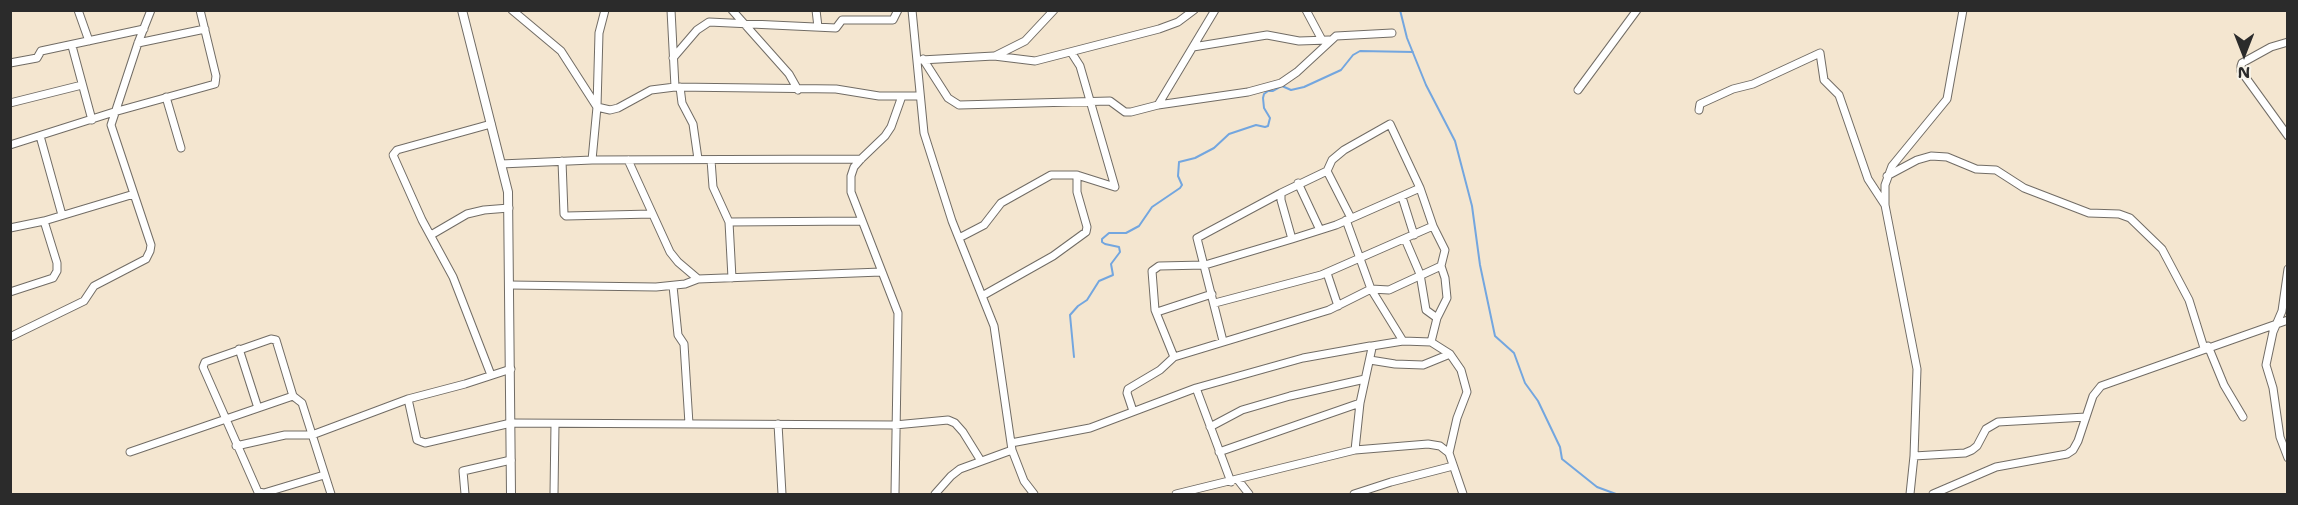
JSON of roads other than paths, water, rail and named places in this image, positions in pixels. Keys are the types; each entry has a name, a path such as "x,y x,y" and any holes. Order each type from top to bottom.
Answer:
{"street":[{"path":"78,10 89,41"},
{"path":"10,337 84,301 94,286 146,259 151,245 112,131 114,112 151,10"},
{"path":"10,145 166,96 214,84 216,76 200,10"},
{"path":"462,10 501,164 509,208 511,495"},
{"path":"512,10 561,51 597,107 610,110 651,90 677,87 836,89 879,96 920,96"},
{"path":"592,160 597,107 599,33 605,10"},
{"path":"671,10 677,87 693,124 698,159"},
{"path":"732,10 789,74 798,90"},
{"path":"816,10 818,27"},
{"path":"673,58 709,22 836,28 842,20 894,20 898,10"},
{"path":"912,10 920,60 920,96 924,133 959,238 996,336 1012,446 1024,481 1034,495"},
{"path":"994,56 1025,41 1054,10"},
{"path":"920,60 994,56 1035,61 1159,29 1178,22 1194,10"},
{"path":"1158,105 1215,10"},
{"path":"1306,10 1325,40"},
{"path":"1578,90 1637,10"},
{"path":"1910,495 1914,456 1917,369 1885,205 1887,176 1892,166 1947,99 1963,10"},
{"path":"138,43 205,28"},
{"path":"10,63 37,58 41,51 144,29"},
{"path":"1193,48 1267,35 1299,41 1325,40 1336,36 1392,33"},
{"path":"920,60 948,99 959,105 1110,101 1125,112 1248,92 1281,83 1297,72 1325,40"},
{"path":"2288,42 2271,47 2242,63 2241,71 2288,136"},
{"path":"72,45 92,120"},
{"path":"959,238 984,225 1001,203 1046,177 1059,174 1077,175 1097,180 1112,188 1116,185 1080,66 1071,52"},
{"path":"1699,110 1700,104 1733,89 1753,84 1820,53 1824,80 1839,95 1868,179 1885,205"},
{"path":"10,103 82,85"},
{"path":"166,96 181,148"},
{"path":"895,495 897,313 851,192 851,176 854,167 891,127 902,96"},
{"path":"491,124 394,152 393,155 422,220 453,277 491,375"},
{"path":"1223,341 1197,238 1298,183 1327,171 1332,160 1344,150 1390,124 1420,188 1433,226 1445,250 1441,266 1447,298 1437,318 1431,342"},
{"path":"40,136 62,215"},
{"path":"1887,176 1917,160 1931,156 1947,157 1976,169 1996,170 2024,188 2089,213 2119,214 2130,218 2162,249 2189,300 2206,347 2229,395 2243,417"},
{"path":"501,164 592,160 861,159"},
{"path":"628,160 670,252 698,279"},
{"path":"711,160 713,187 729,222 732,278"},
{"path":"562,161 564,214 566,216 652,213"},
{"path":"1327,171 1349,219 1371,289 1403,341"},
{"path":"982,296 1053,256 1086,232 1087,227 1077,192 1077,175"},
{"path":"1298,183 1320,230"},
{"path":"1174,357 1157,312 1152,272 1159,267 1205,265 1292,239 1349,219 1420,188"},
{"path":"1281,193 1292,239"},
{"path":"10,228 44,221 134,194"},
{"path":"1402,197 1414,235"},
{"path":"431,235 467,213 509,208"},
{"path":"10,292 52,278 57,271 57,262 44,221"},
{"path":"729,222 862,221"},
{"path":"1215,303 1327,273 1433,226"},
{"path":"1404,239 1420,274 1426,310 1437,318"},
{"path":"1134,411 1127,393 1128,389 1161,370 1174,357 1338,306 1371,289 1389,290 1441,266"},
{"path":"2288,269 2282,311 2268,349 2266,365 2274,394 2280,437 2288,458"},
{"path":"510,285 673,286 698,279 881,272"},
{"path":"1327,273 1338,306"},
{"path":"673,286 678,335 684,344 689,424"},
{"path":"1157,312 1212,294"},
{"path":"1933,495 1996,467 2067,454 2073,450 2078,441 2093,396 2101,386 2206,347 2288,320"},
{"path":"324,475 258,492 203,367 209,359 274,339 293,396 302,403 332,495"},
{"path":"935,495 960,469 1012,446 1081,430 1196,388 1303,358 1403,341 1431,342 1450,354 1461,370 1467,392 1457,418 1449,453"},
{"path":"1354,450 1360,403 1372,346"},
{"path":"239,349 258,408"},
{"path":"1370,360 1423,365 1450,354"},
{"path":"236,446 285,435 312,435 408,399 511,369"},
{"path":"1210,427 1242,411 1290,396 1365,379"},
{"path":"1196,388 1220,452 1234,481 1249,495"},
{"path":"130,452 293,396"},
{"path":"408,399 417,440 421,442 511,423 895,425 948,420 955,423 963,432 981,461"},
{"path":"1220,452 1360,403"},
{"path":"1914,456 1965,453 1977,446 1986,429 1998,422 2086,417"},
{"path":"554,495 555,424"},
{"path":"778,424 782,495"},
{"path":"1176,495 1354,450 1428,444 1440,446 1449,453 1462,493 1452,495"},
{"path":"465,495 463,471 511,460"},
{"path":"1354,495 1391,482 1454,466"}],"waterway":[{"path":"1400,10 1407,38 1426,85 1455,141 1472,206 1480,265 1495,336 1514,353 1525,383 1538,401 1560,447 1562,459 1597,487 1616,494"},
{"path":"1074,357 1070,315 1087,300 1099,281 1113,275 1111,264 1120,252 1119,247 1105,244 1102,239 1109,233 1126,233 1139,226 1152,207 1180,188 1182,185 1178,176 1179,162 1195,158 1214,148 1229,134 1256,125 1268,126 1270,118 1264,108 1263,98 1268,91 1282,86 1291,90 1304,87 1341,70 1353,55 1360,51 1413,52"}]}
